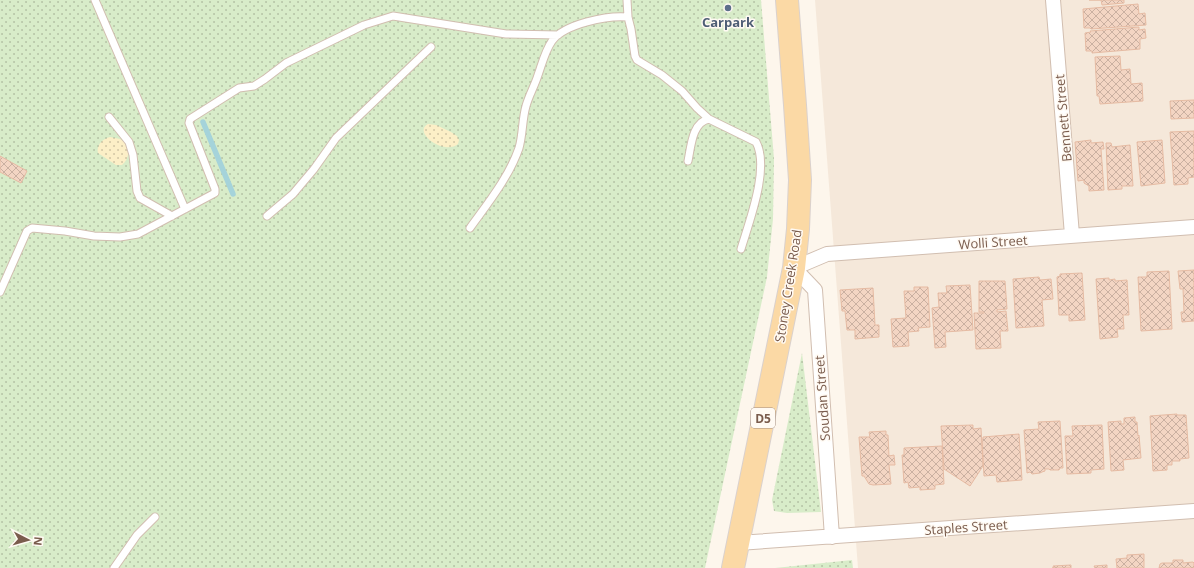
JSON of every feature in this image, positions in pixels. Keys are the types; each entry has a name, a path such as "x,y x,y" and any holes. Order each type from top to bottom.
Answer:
{"main road":[{"name":"Stoney Creek Road","path":"733,568 794,268 798,229 800,180 796,105 787,0"}],"street":[{"name":"Bennett Street","path":"1053,0 1072,235"},
{"name":"Wolli Street","path":"794,268 826,254 1194,227"},
{"name":"Soudan Street","path":"794,268 815,290 832,537"},
{"name":"Staples Street","path":"738,543 1194,511"}],"lane":[{"path":"95,0 185,209"},
{"path":"627,0 628,17 637,60 662,75 682,91 709,119 756,142 759,147 761,156 761,171 757,192 741,249"},
{"path":"0,292 28,231 32,228 65,231 94,236 120,237 138,234 215,193 216,189 189,123 190,120 239,88 254,86 286,63 364,25 393,16 506,34 558,35"},
{"path":"470,228 509,170 522,136 526,105 546,53 552,42 558,35 571,27 589,21 628,17"},
{"path":"267,216 293,194 314,169 336,138 431,47"},
{"path":"109,117 130,142 137,191 140,198 172,216"},
{"path":"688,161 692,137 699,125 709,119"},
{"path":"114,568 137,535 155,517"}],"shaded area":[{"path":"815,0 1194,0 1194,568 858,568"}],"green space":[{"path":"0,0 761,0 774,159 773,219 767,277 705,568 0,568"},
{"path":"802,353 821,512 787,513 774,511 772,500"},
{"path":"852,560 853,568 775,568"}],"sand":[{"path":"428,124 436,125 457,136 459,140 458,144 452,147 445,147 432,142 424,132 424,128"},
{"path":"110,137 120,139 126,145 128,155 127,159 122,165 116,165 98,153 100,143 104,139"}],"building":[{"path":"1101,0 1124,0 1124,3 1102,5"},
{"path":"1138,4 1139,14 1145,13 1146,25 1091,29 1084,28 1083,9"},
{"path":"1139,27 1139,30 1145,29 1146,38 1140,39 1140,49 1092,53 1092,51 1086,51 1085,33 1091,32 1090,31"},
{"path":"1120,56 1121,70 1130,69 1131,84 1142,83 1143,101 1100,104 1099,96 1097,96 1095,57"},
{"path":"1194,100 1194,118 1171,119 1170,101"},
{"path":"1194,131 1194,177 1188,178 1188,184 1174,185 1170,132"},
{"path":"1091,140 1091,143 1103,142 1104,149 1101,149 1104,190 1089,191 1089,186 1084,183 1084,180 1078,181 1075,142"},
{"path":"1162,140 1165,183 1141,186 1137,142"},
{"path":"1106,143 1111,143 1112,147 1130,145 1133,186 1122,186 1122,189 1108,190"},
{"path":"0,156 27,171 21,183 0,172"},
{"path":"1194,270 1194,321 1182,322 1181,312 1184,312 1183,289 1180,289 1178,271"},
{"path":"1169,271 1172,329 1141,331 1138,277 1147,277 1147,272"},
{"path":"1082,273 1085,320 1069,321 1069,315 1059,315 1057,277 1060,276 1060,274"},
{"path":"1039,277 1040,280 1051,279 1053,299 1042,300 1044,326 1016,328 1013,279"},
{"path":"1109,278 1109,280 1115,279 1115,281 1127,280 1129,315 1123,315 1124,329 1117,329 1118,337 1100,339 1096,279"},
{"path":"979,281 1005,281 1007,309 997,310 997,312 1006,311 1008,331 1000,331 1001,348 976,349 974,313 984,313 979,312"},
{"path":"970,285 973,330 945,332 946,347 935,348 932,308 939,307 938,293 947,293 946,286"},
{"path":"914,287 928,287 930,327 918,328 919,331 908,332 909,346 893,347 891,319 906,318 904,291 914,291"},
{"path":"873,288 875,325 879,325 879,337 855,339 855,330 847,330 845,311 842,311 840,290"},
{"path":"1177,414 1186,415 1189,458 1180,459 1180,461 1172,461 1172,465 1167,465 1167,470 1153,471 1150,416"},
{"path":"1135,417 1138,436 1139,435 1141,458 1123,460 1124,470 1111,471 1108,422 1121,421 1121,424 1124,424 1124,418"},
{"path":"1060,421 1063,468 1060,468 1059,470 1045,469 1045,471 1040,473 1027,473 1024,430 1039,429 1038,422"},
{"path":"973,425 973,429 981,428 983,466 970,486 944,469 941,426"},
{"path":"1102,425 1104,469 1091,470 1091,473 1067,474 1065,436 1073,436 1072,426"},
{"path":"886,431 886,435 888,435 889,456 894,455 895,465 889,465 891,484 869,484 864,476 862,476 859,437 870,437 869,432"},
{"path":"1019,434 1022,480 997,482 996,475 984,476 983,437"},
{"path":"942,446 944,484 935,485 935,489 920,490 920,487 909,488 908,482 904,483 902,455 904,455 904,448"},
{"path":"1144,554 1144,568 1117,568 1116,559 1127,558 1127,555"},
{"path":"1173,560 1183,560 1183,563 1193,562 1194,568 1159,568 1160,564 1173,563"},
{"path":"1071,565 1071,568 1054,568 1053,566"},
{"path":"1107,565 1107,568 1095,568 1094,566"}],"waterway":[{"path":"203,122 233,194"}],"place":[{"name":"Carpark","path":"728,8"}]}
